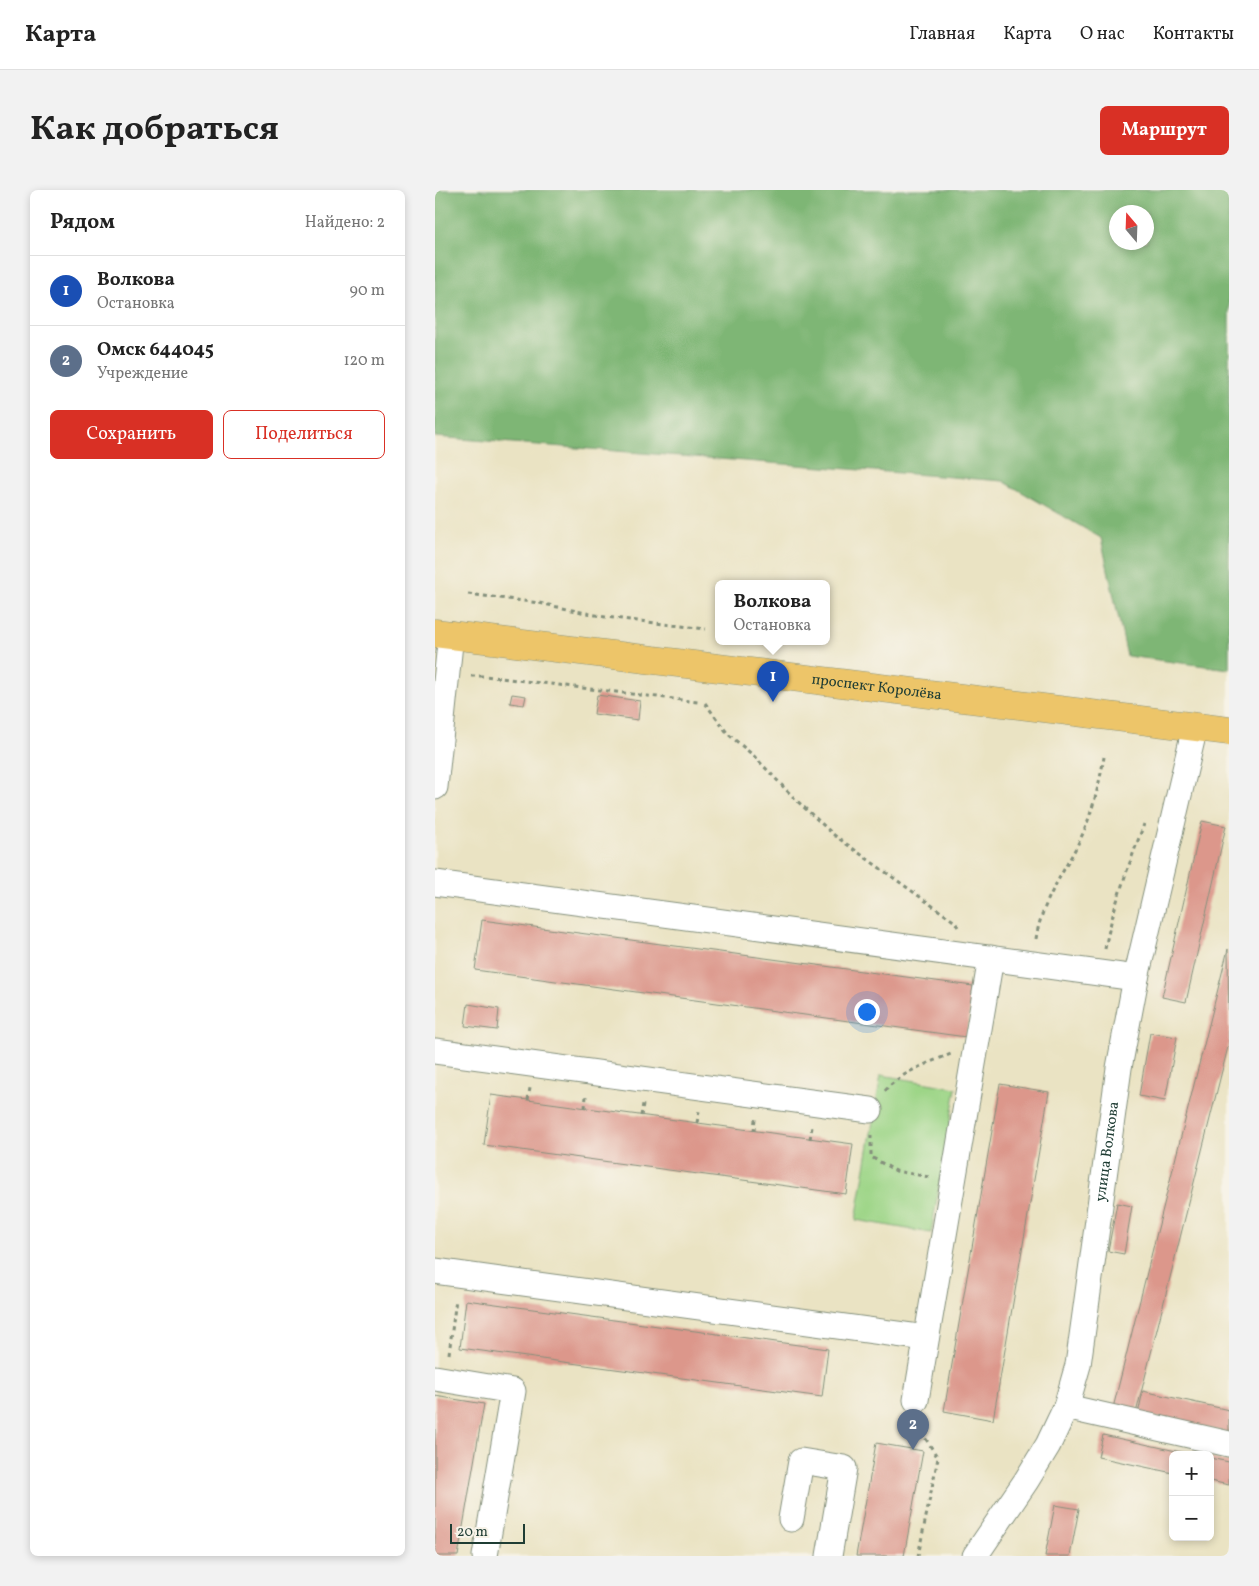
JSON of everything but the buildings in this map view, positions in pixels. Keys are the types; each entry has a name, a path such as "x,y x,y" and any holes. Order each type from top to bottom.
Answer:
{"main road":[{"name":"проспект Королёва","path":"443,634 1229,731"}],"street":[{"path":"435,787 445,676 443,634"},
{"name":"улица Волкова","path":"975,1556 1048,1445 1066,1407 1078,1365 1119,1068 1136,978 1195,727"},
{"path":"435,883 1136,978"},
{"path":"916,1400 977,1043 984,958"},
{"path":"435,1051 870,1110"},
{"path":"435,1271 926,1338"},
{"path":"440,1379 513,1391 485,1556"},
{"path":"1066,1407 1229,1444"},
{"path":"791,1519 801,1461 844,1468 829,1556"}],"path":[{"path":"468,594 539,603 605,617 706,629"},
{"path":"445,676 484,676 698,702"},
{"path":"705,703 728,734 754,756 795,800 834,835 955,922 984,958"},
{"path":"1032,964 1039,922 1046,902 1084,831 1104,758"},
{"path":"1101,973 1108,936 1121,888 1146,821"},
{"path":"954,1177 934,1178 896,1171 871,1157 870,1110 889,1086 919,1066 977,1043"},
{"path":"440,1379 459,1274"},
{"path":"916,1400 915,1421 937,1458 919,1556"}],"green space":[{"path":"435,190 1229,190 1229,669 1127,656 1101,538 1003,481 435,437"},
{"path":"881,1075 956,1088 931,1233 856,1220"}],"place":[{"name":"Волкова","path":"773,702"},
{"name":"Омск 644045","path":"913,1450"}]}
